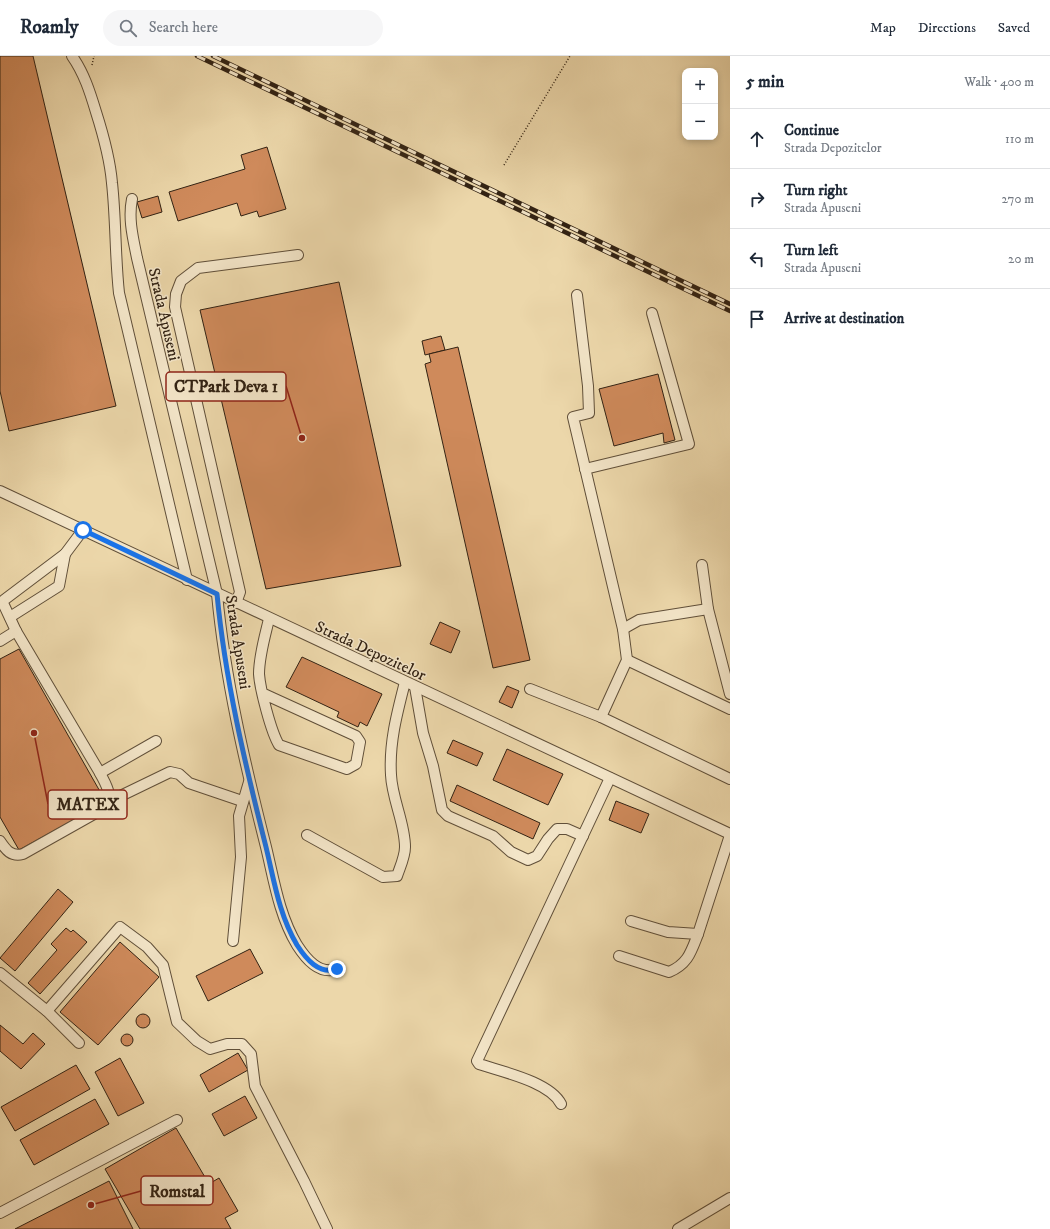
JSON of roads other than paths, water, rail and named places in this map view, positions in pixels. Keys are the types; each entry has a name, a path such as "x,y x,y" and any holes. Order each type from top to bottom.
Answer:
{"street":[{"path":"72,56 80,68 103,134 112,182 115,254 119,293 187,580"},
{"name":"Strada Apuseni","path":"132,199 130,212 131,224 137,258 217,594 220,630 249,782 280,905 290,932 302,952 312,963 324,970 337,969"},
{"path":"236,603 240,592 175,307 176,294 181,281 198,268 298,255"},
{"path":"577,295 590,413 573,417 622,629 627,660 601,717"},
{"path":"585,469 689,444 652,313"},
{"name":"Strada Depozitelor","path":"0,491 730,834"},
{"path":"0,841 10,853 16,855 23,854 103,809 108,802 110,793 100,773 16,631 3,603 4,600 66,554 83,530"},
{"path":"10,617 59,586 66,554"},
{"path":"702,565 708,609 730,694"},
{"path":"622,629 639,620 708,609"},
{"path":"264,694 356,736 360,742 356,764 347,769 279,745 273,736 259,674 262,646 269,618"},
{"path":"0,640 16,631"},
{"path":"627,660 730,709"},
{"path":"307,835 383,877 397,876 403,860 405,847 391,777 391,759 393,729 405,682"},
{"path":"415,687 423,733 433,766 442,810 448,816 493,836 511,852 528,860 537,856 557,829 567,829 583,836"},
{"path":"530,689 601,717 730,779"},
{"path":"100,773 156,741"},
{"path":"108,802 170,772 179,774 189,783 242,801"},
{"path":"561,1104 557,1096 545,1087 479,1064 476,1061 610,778"},
{"path":"232,941 241,857 239,816 242,801 249,782"},
{"path":"619,956 669,972 681,967 698,934 730,834"},
{"path":"631,921 668,932 698,934"},
{"path":"47,1011 120,927 148,947 163,965 177,1022 197,1041 210,1049 227,1044 242,1044 251,1054 255,1086 327,1229"},
{"path":"0,973 47,1011 79,1043"},
{"path":"0,1213 178,1120"},
{"path":"678,1229 730,1198"}],"railway":[{"path":"197,56 730,311"},
{"path":"213,56 730,304"}],"place":[{"name":"CTPark Deva 1","path":"302,438"},
{"name":"MATEX","path":"34,733"},
{"name":"Romstal","path":"91,1205"}]}
